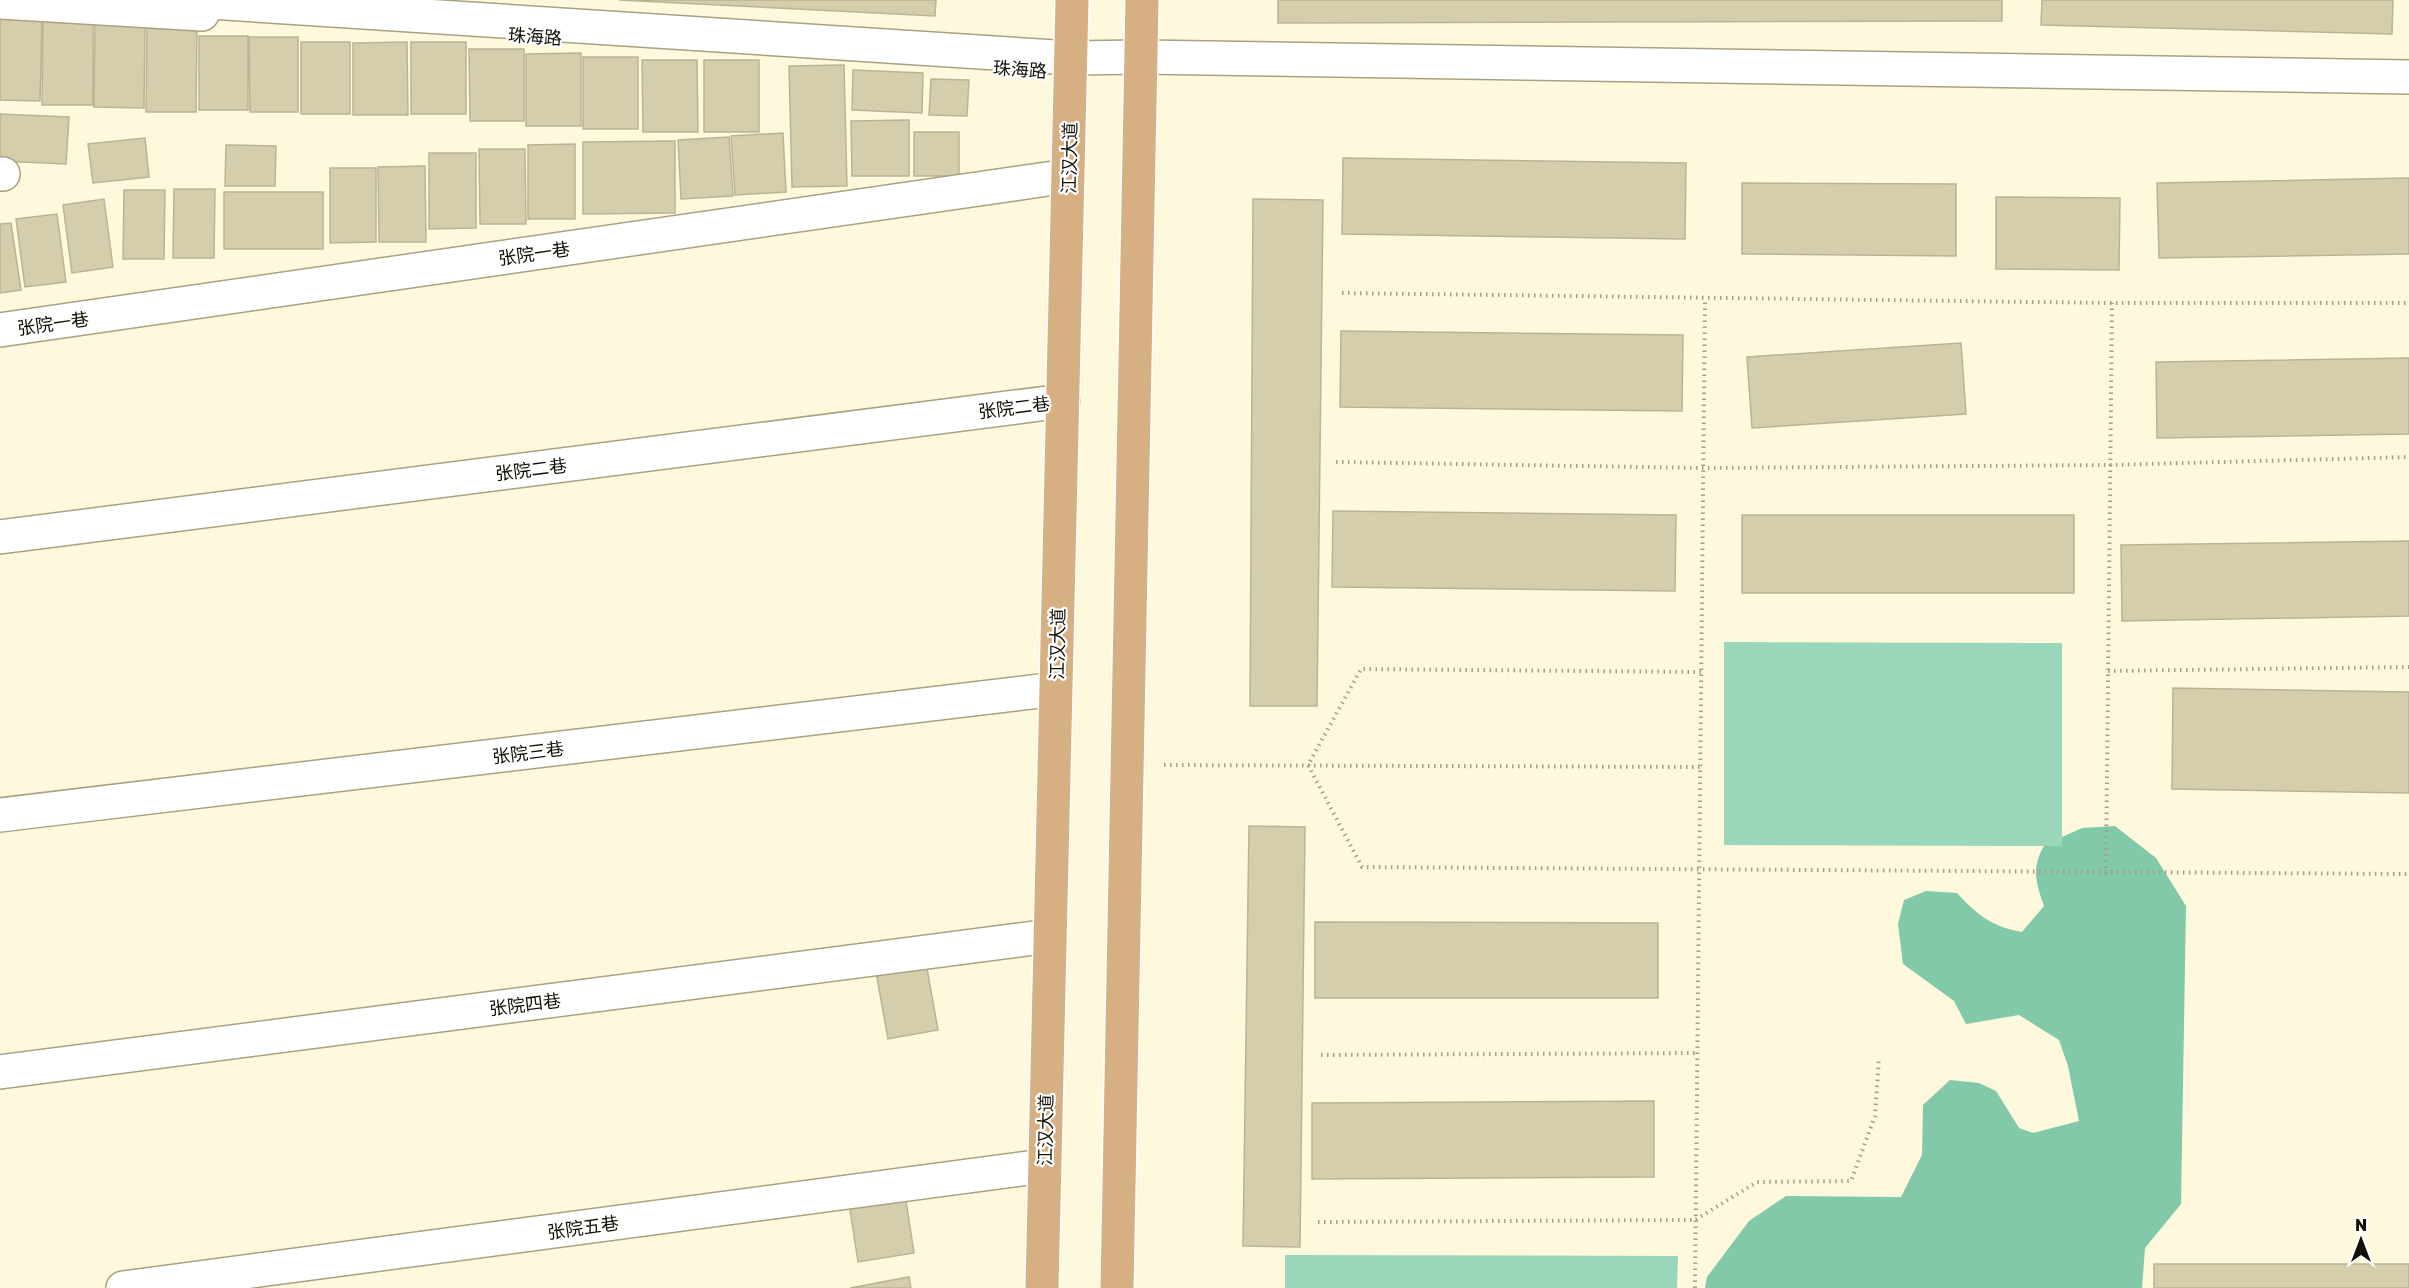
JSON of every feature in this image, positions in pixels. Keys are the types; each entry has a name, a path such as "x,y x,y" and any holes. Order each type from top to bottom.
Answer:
{"main road":[{"name":"江汉大道","path":"1042,1288 1072,0"},
{"path":"1117,1288 1142,0"}],"street":[{"name":"珠海路","path":"178,0 1071,65 1142,57 2409,77"},
{"name":"珠海路","path":"0,2 291,9"},
{"name":"张院一巷","path":"0,330 1068,183"},
{"name":"张院一巷","path":"0,343 1068,183"},
{"name":"张院二巷","path":"0,537 1063,408"},
{"name":"张院二巷","path":"0,550 1063,408"},
{"name":"张院三巷","path":"0,815 1056,689"},
{"name":"张院四巷","path":"0,1072 1050,936"},
{"name":"张院五巷","path":"123,1288 1044,1166"}],"path":[{"path":"1342,293 2112,303 2409,303"},
{"path":"1695,1288 1706,298"},
{"path":"2106,874 2112,303"},
{"path":"1335,462 1703,468 2110,465 2409,458"},
{"path":"2108,672 2409,667"},
{"path":"1308,765 1361,669 1701,672"},
{"path":"1128,765 1700,767"},
{"path":"1308,765 1362,867 1698,872 2409,874"},
{"path":"1321,1055 1696,1053"},
{"path":"1318,1222 1695,1220 1756,1182 1851,1181 1875,1116 1879,1058"}],"green space":[{"path":"1724,642 2062,643 2062,846 1724,845"},
{"path":"2115,826 2156,858 2186,906 2181,1204 2145,1248 2142,1288 1705,1288 1707,1277 1749,1221 1786,1196 1901,1197 1922,1155 1923,1105 1950,1080 1979,1083 1996,1091 2019,1128 2033,1133 2079,1121 2068,1066 2059,1040 2019,1015 1966,1024 1954,1001 1903,964 1898,924 1904,900 1926,891 1957,893 1986,919 2002,927 2022,932 2044,906 2036,869 2044,846 2062,846 2062,837 2082,828"},
{"path":"1285,1255 1678,1256 1677,1288 1285,1288"}],"building":[{"path":"619,0 936,0 935,16"},
{"path":"1278,0 2002,0 2002,21 1278,23"},
{"path":"2042,0 2393,0 2392,34 2041,25"},
{"path":"0,17 42,17 40,101 0,100"},
{"path":"43,21 93,22 93,105 42,105"},
{"path":"95,24 145,25 144,108 94,107"},
{"path":"147,28 197,29 196,112 146,112"},
{"path":"199,36 248,36 248,110 199,110"},
{"path":"249,37 298,37 298,112 250,112"},
{"path":"301,42 350,42 350,114 301,114"},
{"path":"407,42 408,115 353,115 353,43"},
{"path":"411,42 466,42 466,114 411,114"},
{"path":"469,49 524,49 524,121 470,121"},
{"path":"581,53 581,126 526,126 526,54"},
{"path":"583,57 638,57 638,129 583,129"},
{"path":"642,60 697,60 698,132 643,132"},
{"path":"704,60 759,60 759,132 704,132"},
{"path":"844,65 847,186 792,187 789,66"},
{"path":"853,70 923,73 922,113 852,110"},
{"path":"931,79 969,80 967,116 929,115"},
{"path":"0,114 69,117 66,164 0,161"},
{"path":"909,120 909,176 852,176 851,121"},
{"path":"914,132 959,132 959,176 914,176"},
{"path":"783,133 786,192 735,195 731,136"},
{"path":"729,137 733,196 681,199 678,140"},
{"path":"145,138 149,177 93,183 88,144"},
{"path":"675,141 675,213 583,214 583,142"},
{"path":"575,144 575,219 528,219 528,145"},
{"path":"226,145 276,146 275,186 225,186"},
{"path":"479,149 525,149 526,224 480,224"},
{"path":"429,153 476,153 476,228 429,229"},
{"path":"1343,158 1686,163 1685,239 1342,234"},
{"path":"425,166 426,242 379,242 378,167"},
{"path":"330,168 376,168 376,242 330,243"},
{"path":"2409,178 2409,254 2159,258 2157,183"},
{"path":"1742,183 1956,184 1956,256 1742,254"},
{"path":"174,189 215,189 214,258 173,258"},
{"path":"124,190 165,190 164,259 123,259"},
{"path":"224,192 323,192 323,249 224,249"},
{"path":"1996,197 2120,198 2119,270 1996,269"},
{"path":"104,199 113,267 72,273 63,205"},
{"path":"1253,199 1323,200 1317,706 1250,706"},
{"path":"57,214 66,282 25,287 16,219"},
{"path":"11,223 21,290 0,293 0,224"},
{"path":"1341,331 1683,335 1682,411 1340,407"},
{"path":"1961,343 1966,414 1752,428 1747,357"},
{"path":"2409,358 2409,434 2157,438 2156,362"},
{"path":"1333,511 1676,515 1675,591 1332,587"},
{"path":"1742,515 2074,515 2074,593 1742,593"},
{"path":"2409,541 2409,616 2122,621 2121,545"},
{"path":"2173,688 2409,692 2409,793 2172,789"},
{"path":"1249,826 1305,827 1300,1247 1243,1246"},
{"path":"1315,922 1658,923 1658,998 1315,998"},
{"path":"926,963 938,1030 888,1039 876,972"},
{"path":"1654,1101 1654,1177 1312,1179 1312,1103"},
{"path":"905,1194 914,1253 858,1262 849,1203"},
{"path":"2154,1264 2409,1264 2409,1288 2154,1288"},
{"path":"909,1277 911,1288 850,1288"}]}
